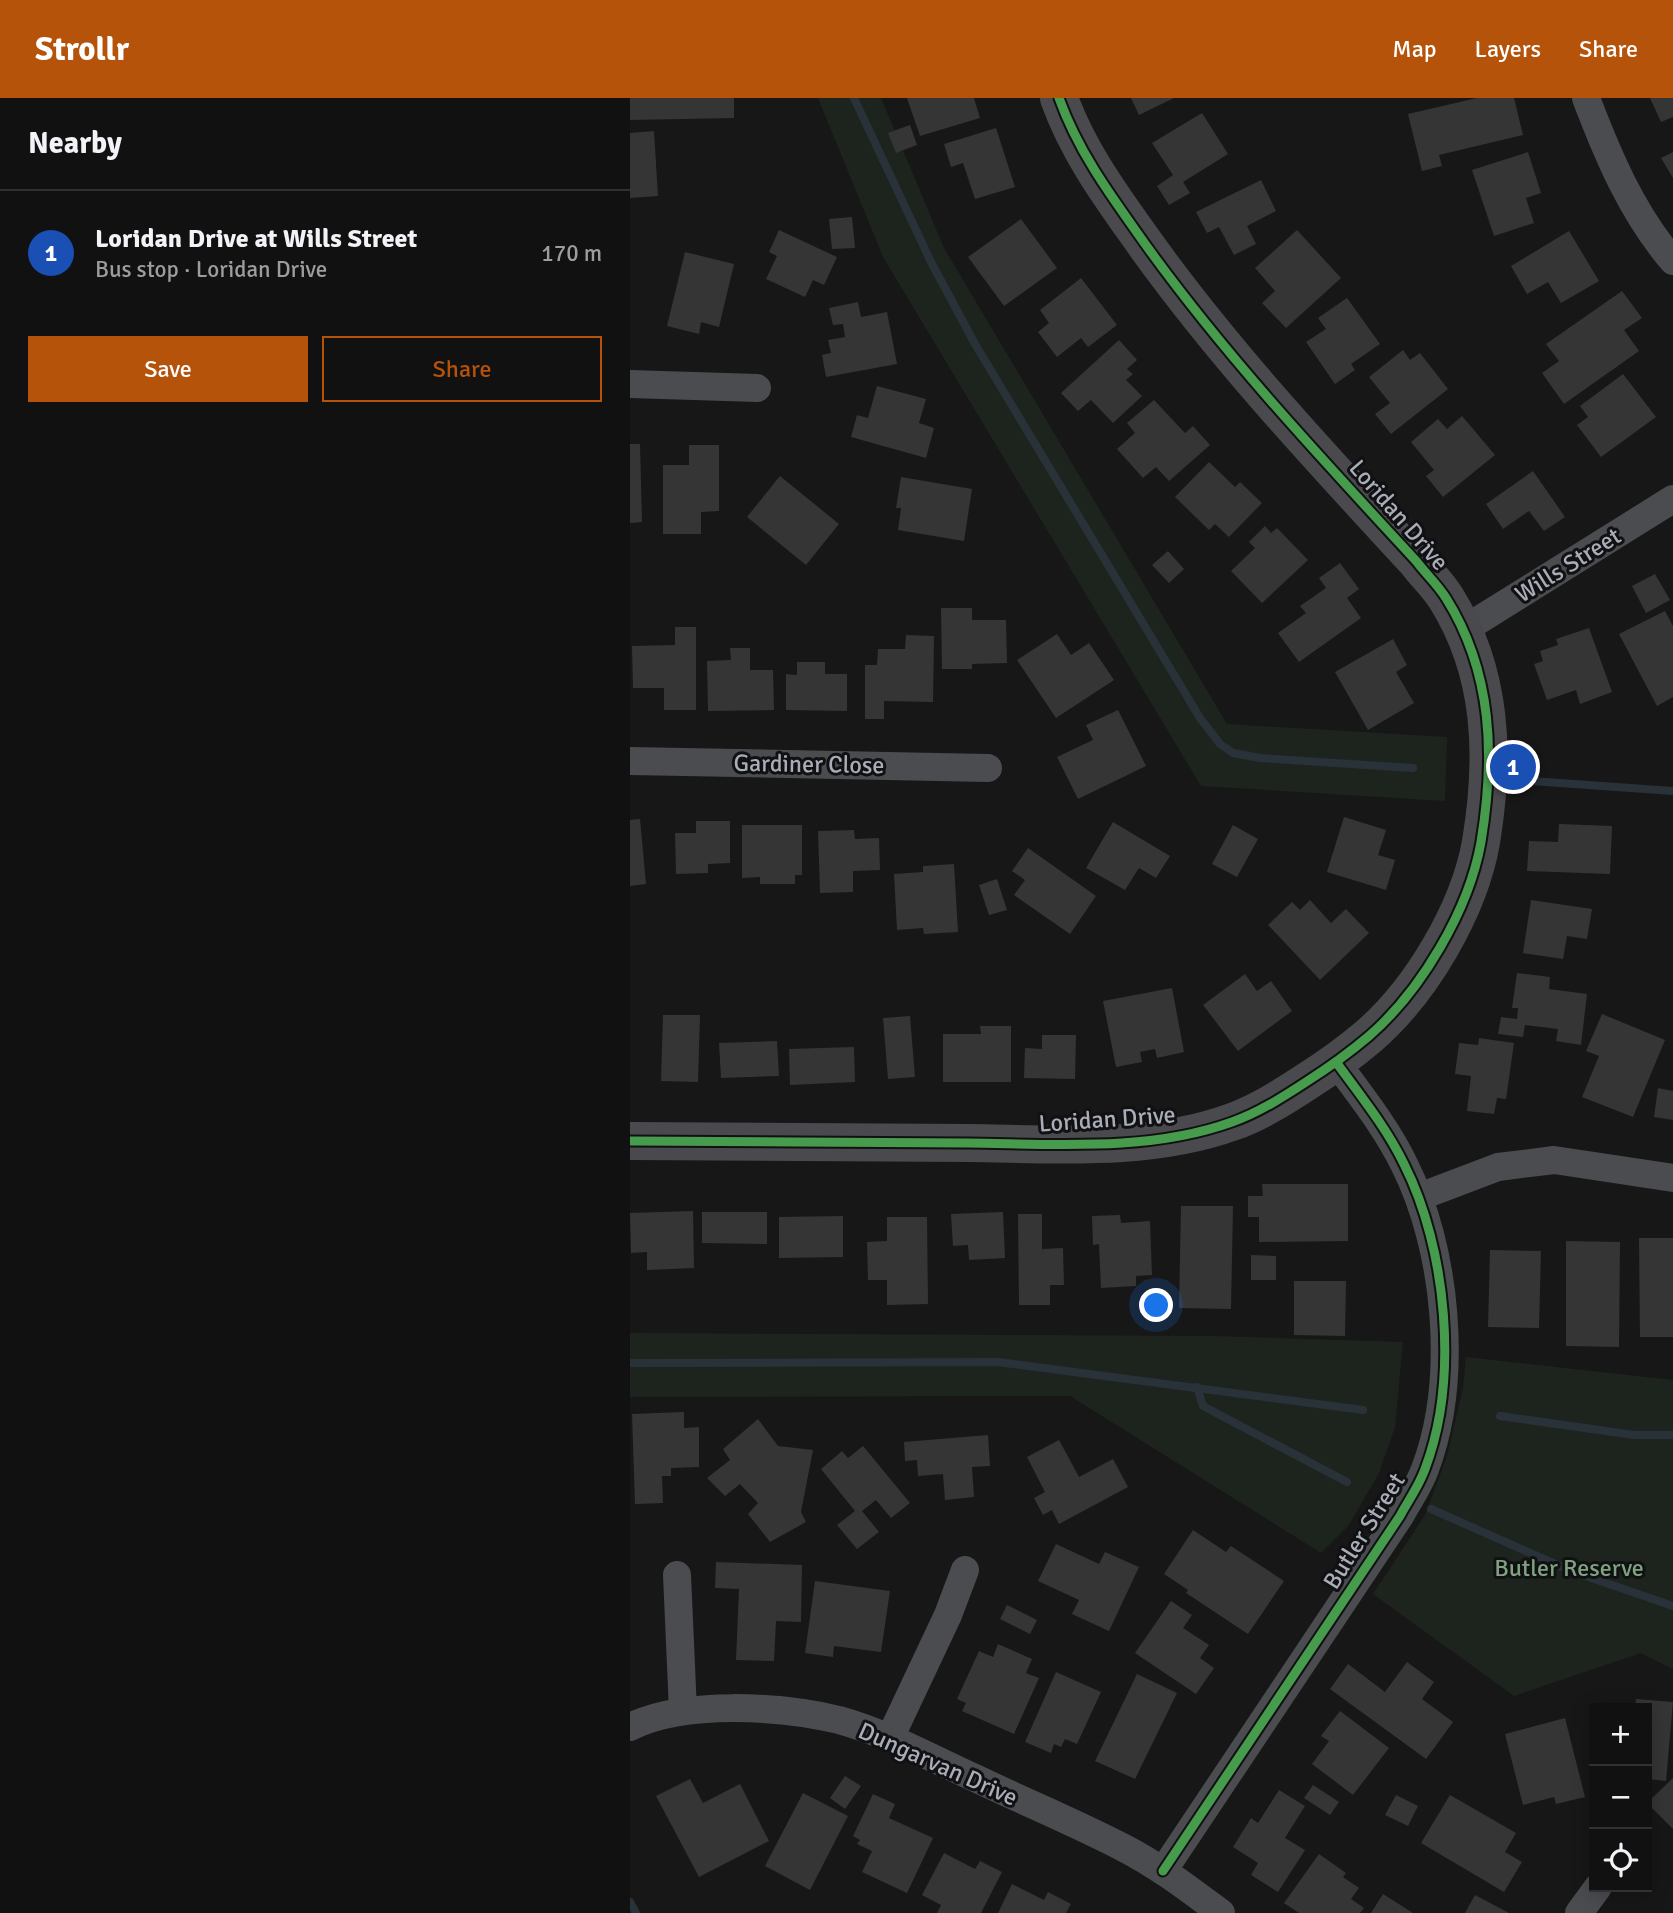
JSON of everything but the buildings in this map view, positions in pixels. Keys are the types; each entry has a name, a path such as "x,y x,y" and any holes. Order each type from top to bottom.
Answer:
{"street":[{"name":"Loridan Drive","path":"630,1141 1089,1144 1187,1134 1232,1122 1278,1100 1371,1035 1403,1001 1423,974 1468,888 1479,854 1486,808 1488,725 1483,687 1463,630 1445,596 1417,562 1193,309 1096,175 1069,125 1059,98"},
{"path":"1586,98 1624,187 1641,218 1673,261"},
{"path":"630,384 758,388"},
{"name":"Wills Street","path":"1463,630 1673,499"},
{"name":"Gardiner Close","path":"630,761 988,768"},
{"name":"Butler Street","path":"1163,1871 1400,1516 1425,1470 1438,1418 1445,1328 1433,1246 1419,1198 1388,1134 1336,1062"},
{"path":"1419,1198 1498,1167 1554,1160 1673,1178"},
{"path":"890,1738 948,1615 965,1570"},
{"path":"677,1576 683,1711"},
{"name":"Dungarvan Drive","path":"630,1727 683,1711 728,1709 787,1712 839,1720 890,1738 1125,1849 1163,1871 1221,1913"},
{"path":"1579,1913 1594,1892"}],"green space":[{"path":"818,98 881,98 944,248 1227,724 1447,737 1445,801 1201,786 883,257"},
{"path":"630,1333 1214,1336 1403,1342 1395,1427 1379,1473 1349,1525 1321,1553 1070,1396 630,1397"},
{"name":"Butler Reserve","path":"1466,1357 1673,1380 1673,1669 1641,1653 1514,1696 1373,1594 1425,1515 1447,1456 1463,1388"}],"waterway":[{"path":"854,98 931,262 975,344 1200,718 1220,744 1233,753 1260,758 1413,768"},
{"path":"1531,781 1673,791"},
{"path":"630,1363 998,1362 1363,1410"},
{"path":"1197,1387 1203,1406 1347,1482"},
{"path":"1500,1416 1634,1435 1673,1435"},
{"path":"1431,1509 1571,1571 1673,1606"},
{"path":"630,1902 636,1913"}],"cycle path":[{"path":"630,1141 1067,1145 1135,1142 1200,1132 1232,1122 1270,1104 1330,1066 1369,1036 1388,1018 1424,973 1440,948 1466,895 1481,842 1488,779 1488,747 1481,686 1462,627 1436,584 1278,409 1179,290 1098,176 1067,119 1059,98"},
{"path":"1163,1871 1400,1516 1423,1475 1436,1434 1445,1355 1439,1274 1430,1235 1419,1198 1397,1150 1336,1062"}],"place":[{"name":"Loridan Drive at Wills Street","path":"1513,767"}]}
